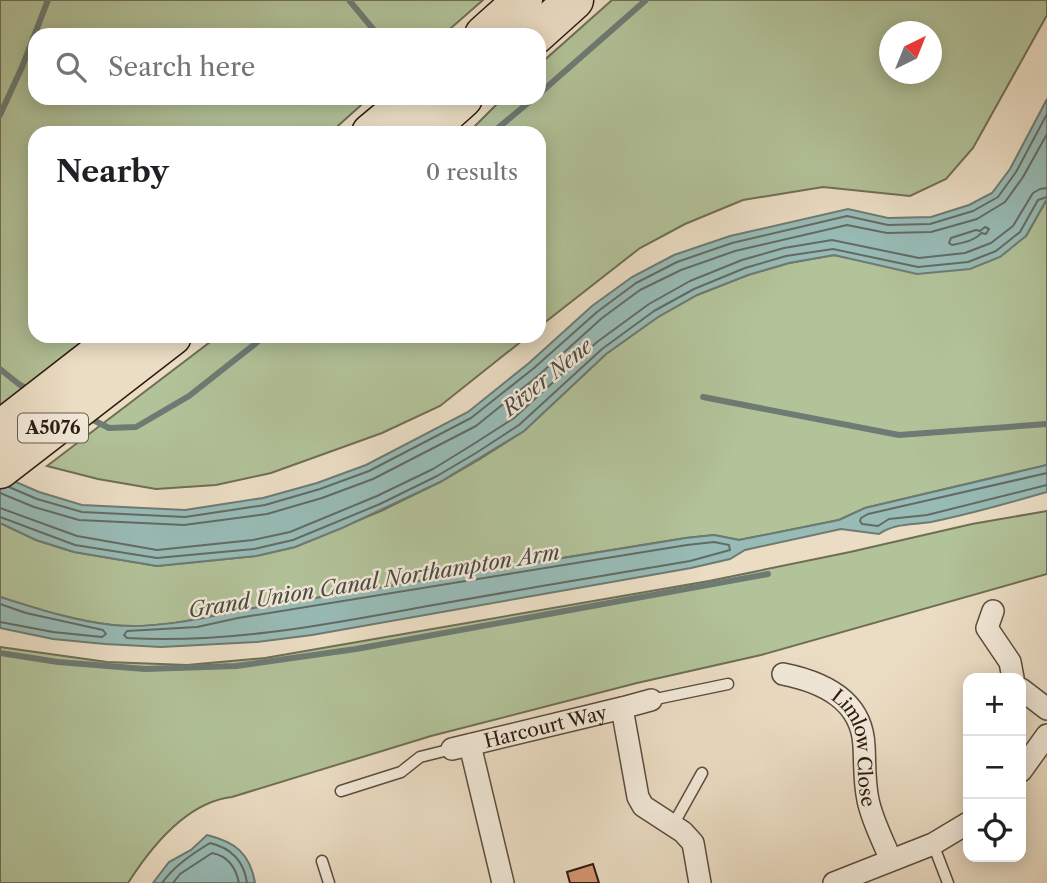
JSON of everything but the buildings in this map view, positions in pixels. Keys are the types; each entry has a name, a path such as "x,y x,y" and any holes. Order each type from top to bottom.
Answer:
{"highway":[{"path":"492,28 523,0"},
{"path":"543,28 574,0"},
{"path":"379,126 405,105"},
{"path":"432,126 455,105"},
{"name":"A5076","path":"0,469 95,375 116,343"},
{"name":"A5076","path":"0,430 95,375 158,343"}],"street":[{"path":"993,611 987,628 1010,662 1012,673"},
{"name":"Limlow Close","path":"783,674 808,679 831,690 852,708 860,722 864,744 868,802 891,860"},
{"path":"1026,693 1047,709"},
{"name":"Harcourt Way","path":"503,883 461,747 651,700"},
{"name":"Harcourt Way","path":"622,708 638,797 643,806 683,832 693,843 700,883"},
{"path":"1026,764 1047,735"},
{"path":"834,883 933,844 963,826"}],"lane":[{"path":"651,700 728,684"},
{"path":"341,791 401,772 420,757 461,747"},
{"path":"673,825 702,773"},
{"path":"933,844 948,883"},
{"path":"322,861 329,883"}],"green space":[{"path":"0,0 483,0 451,28 28,28 28,105 361,105 338,126 28,126 28,343 84,343 0,412"},
{"path":"612,0 1047,0 1047,15 973,148 946,179 910,196 823,187 743,200 685,224 640,248 546,322 546,126 475,126 496,105 546,105 546,59"},
{"path":"1047,199 1047,465 865,508 839,520 739,540 714,535 686,538 174,623 127,626 98,623 55,614 0,597 0,523 36,540 74,552 157,566 256,556 295,547 383,510 480,459 524,431 606,354 658,317 697,295 748,275 789,263 834,255 872,263 1026,236"},
{"path":"209,343 519,343 440,406 382,433 271,473 216,485 156,489 98,479 47,466"},
{"path":"1047,511 1047,574 761,655 637,683 431,736 216,801 200,807 172,828 128,883 0,883 0,647 107,662 187,665 265,658 709,581 972,524"}],"water":[{"name":"River Nene","path":"1047,99 1047,199 1026,236 1000,257 970,269 917,274 834,255 789,263 748,275 697,295 658,317 606,354 524,431 440,482 342,528 295,547 256,556 157,566 74,552 36,540 0,523 0,475 39,492 82,505 185,510 263,498 317,483 366,465 468,412 529,363 592,306 632,277 674,255 730,236 848,209 888,218 931,217 969,205 992,193 1010,169"},
{"path":"1047,465 1047,492 946,519 897,526 879,534 841,529 745,550 730,559 691,568 312,635 257,642 161,647 53,639 0,628 0,597 55,614 98,623 143,626 174,623 686,538 714,535 739,540 839,520 865,508"},
{"path":"207,835 226,841 240,850 249,864 255,883 153,883 169,862 191,850"}],"waterway":[{"path":"37,28 48,0"},
{"path":"349,0 372,28"},
{"path":"546,88 646,0"},
{"path":"0,115 28,52"},
{"path":"500,126 526,105"},
{"path":"87,417 109,428 136,427 189,396 256,343"},
{"path":"0,369 30,390"},
{"path":"703,397 899,435 1047,424"},
{"path":"0,653 58,662 145,669 236,666 356,649 768,574"}],"water label":[{"name":"Grand Union Canal Northampton Arm","path":"374,581"}]}
